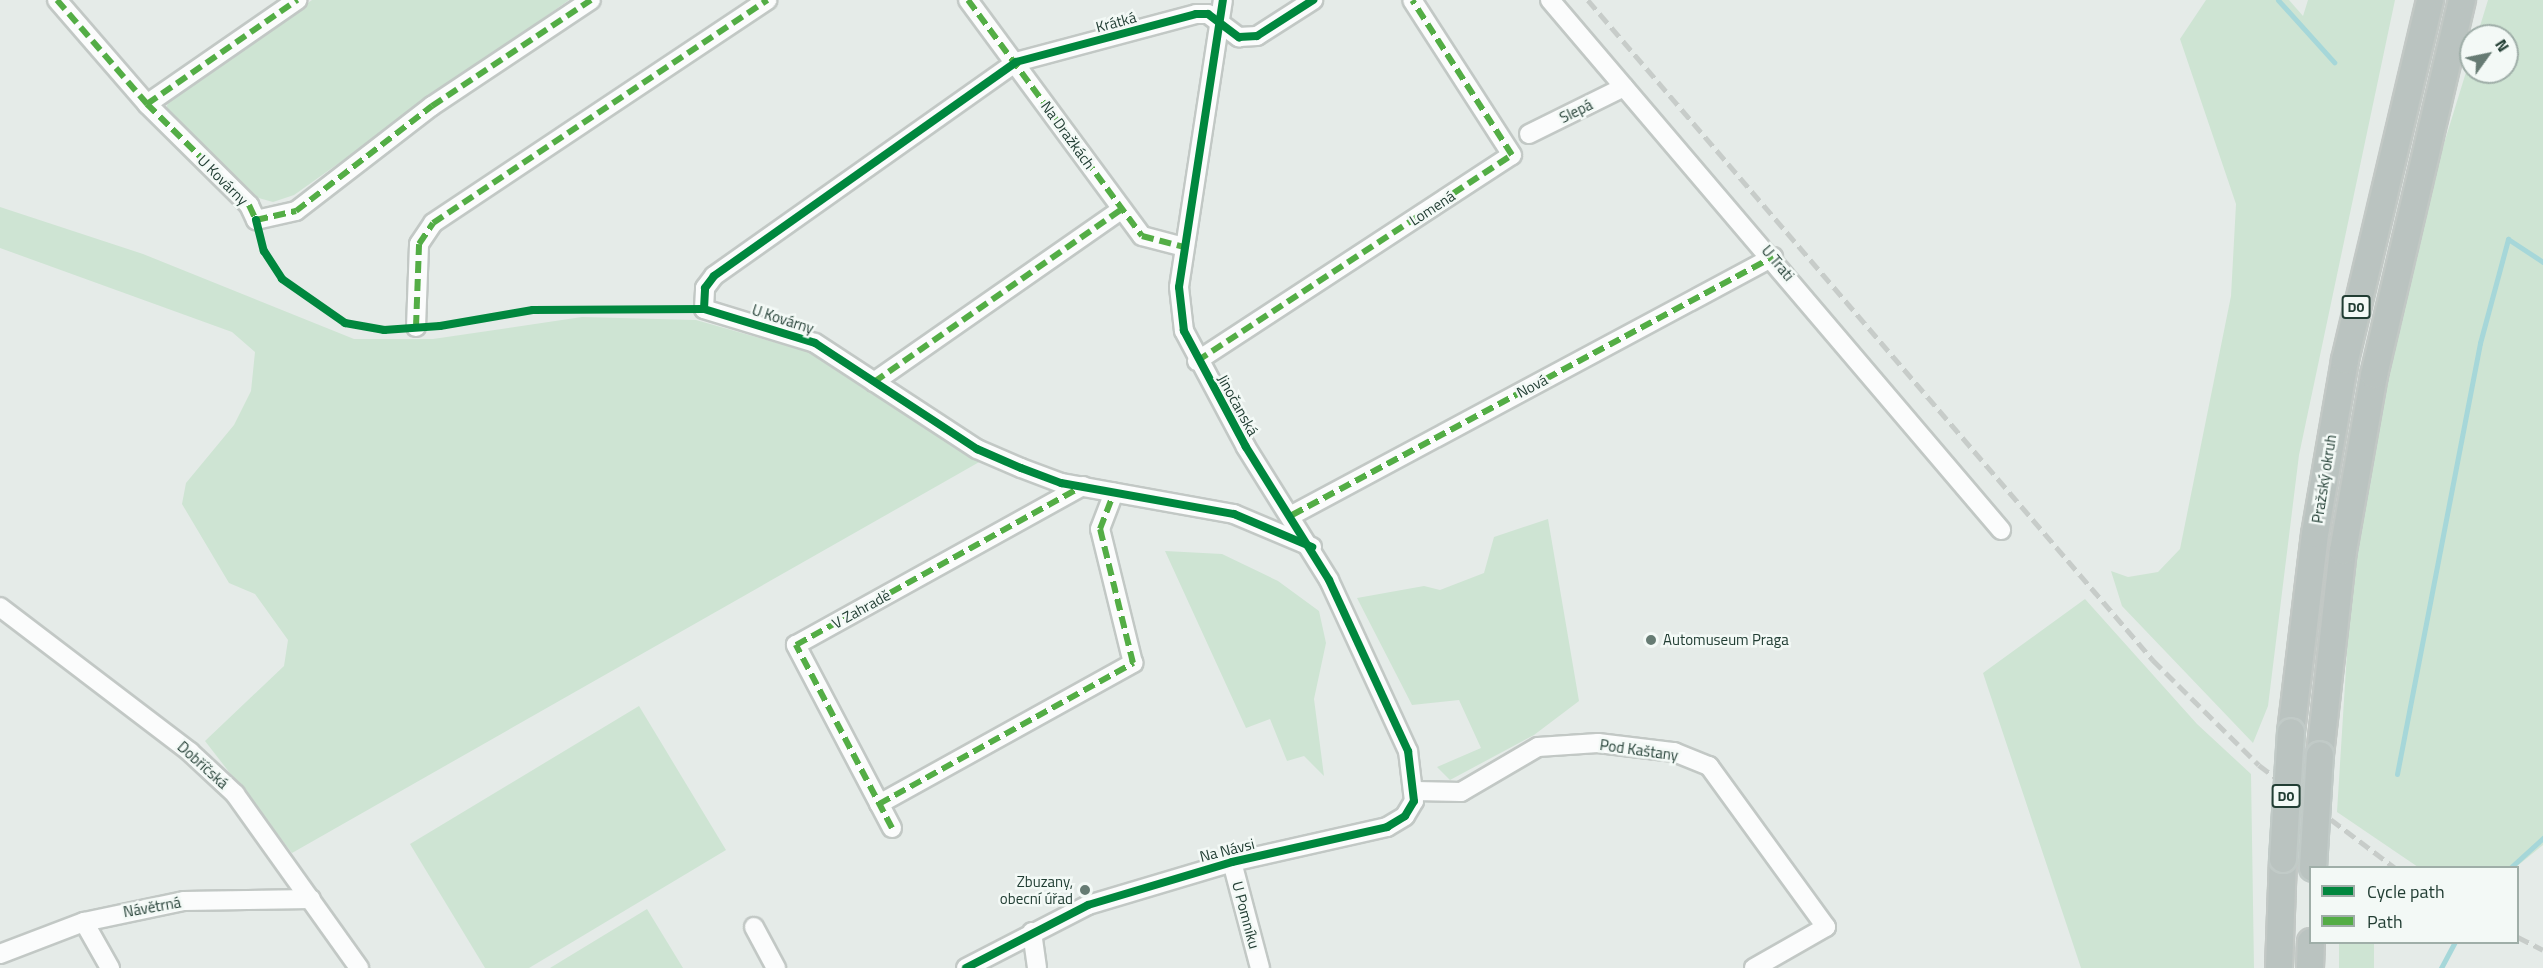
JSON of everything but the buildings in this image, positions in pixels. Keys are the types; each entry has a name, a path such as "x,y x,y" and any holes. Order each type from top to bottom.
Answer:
{"highway":[{"name":"Pražský okruh","path":"2279,968 2291,732 2315,534 2343,371 2430,0"},
{"name":"Pražský okruh","path":"2313,866 2320,755 2343,551 2373,375 2462,0"},
{"path":"2310,968 2311,944"}],"street":[{"name":"U Kovárny","path":"57,0 147,104 249,205 256,220 296,211 432,106 591,0"},
{"path":"147,104 297,0"},
{"path":"416,327 419,244 433,223 767,0"},
{"name":"Na Dražkách","path":"968,0 1016,62 1142,236 1184,248"},
{"name":"Jinočanská","path":"1223,0 1184,248 1179,305 1197,360 1312,547 1408,751 1416,791"},
{"path":"1219,24 1239,37 1257,36 1313,0"},
{"name":"Lomená","path":"1197,360 1512,155 1412,0"},
{"name":"U Trati","path":"1550,0 1773,257 2001,530"},
{"name":"Krátká","path":"1016,62 1196,14 1208,14 1219,24"},
{"name":"U Kovárny","path":"1016,62 714,276 705,288 704,309 815,343 977,449 1061,483 1234,514 1312,547"},
{"name":"Slepá","path":"1529,134 1624,87"},
{"path":"874,382 1121,210"},
{"name":"Nová","path":"1292,515 1773,257"},
{"name":"V Zahradě","path":"892,828 796,645 1083,486"},
{"path":"879,804 1133,663 1100,529 1114,493"},
{"name":"Dobříčská","path":"0,607 190,752 235,794 359,968"},
{"name":"Pod Kaštany","path":"1416,791 1461,792 1538,747 1598,743 1674,752 1709,766 1826,927 1754,968"},
{"name":"Na Návsi","path":"966,968 1032,932 1108,897 1232,862 1387,827 1405,816 1416,791"},
{"name":"U Pomníku","path":"1232,862 1260,968"},
{"name":"Návětrná","path":"0,954 84,922 184,901 311,899"},
{"path":"84,922 110,968"},
{"path":"754,927 776,968"},
{"path":"1032,932 1037,968"}],"green space":[{"path":"312,0 569,0 294,195 273,202 255,197 166,108 170,99"},
{"path":"2206,0 2289,0 2303,16 2308,0 2395,0 2299,455 2268,706 2253,743 2122,606 2111,571 2128,577 2158,572 2180,549 2231,296 2236,204 2180,39"},
{"path":"2488,0 2543,0 2543,845 2517,866 2417,866 2337,812 2355,524 2434,176 2462,84 2519,84 2519,24 2481,24"},
{"path":"0,207 143,254 354,339 433,339 582,317 696,320 781,344 805,345 981,461 292,853 205,741 284,666 288,640 255,594 229,583 182,504 186,483 234,425 251,391 255,352 232,332 0,248"},
{"path":"1548,519 1579,701 1534,735 1450,780 1437,767 1481,748 1459,700 1412,705 1357,598 1424,586 1440,590 1484,573 1494,537"},
{"path":"1165,551 1222,554 1278,581 1319,611 1326,643 1314,699 1324,776 1304,756 1287,761 1270,719 1246,728"},
{"path":"2085,599 2197,724 2251,774 2254,968 2081,968 1983,673"},
{"path":"639,706 726,850 529,968 485,968 410,844"},
{"path":"647,909 683,968 550,968"},
{"path":"2339,944 2374,944 2374,968 2339,968"}],"waterway":[{"path":"2278,0 2334,62"},
{"path":"2397,774 2480,343 2508,239 2543,262"},
{"path":"2512,866 2543,838"},
{"path":"2441,968 2454,944"}],"railway":[{"path":"1588,0 2153,660 2259,765 2392,866"},
{"path":"2519,938 2543,950"}],"marked path":[{"path":"57,0 147,104 249,205 256,220 296,211 432,106 591,0"},
{"path":"147,104 297,0"},
{"path":"416,327 419,244 433,223 767,0"},
{"path":"968,0 1142,236 1184,247"},
{"path":"1197,361 1512,155 1412,0"},
{"path":"874,382 1121,210"},
{"path":"1292,515 1773,257"},
{"path":"892,828 796,645 1081,487"},
{"path":"879,804 1133,663 1100,529 1114,493"}],"cycle path":[{"path":"966,968 1088,905 1232,862 1387,827 1405,816 1414,801 1408,751 1329,580 1246,447 1184,331 1179,287 1223,0"},
{"path":"704,309 705,288 714,276 1016,62 1196,14 1208,14 1239,37 1257,36 1313,0"},
{"path":"256,220 264,251 282,279 345,323 384,330 440,326 533,310 704,309 815,343 977,449 1021,468 1061,483 1234,514 1312,547"}],"place":[{"name":"Automuseum Praga","path":"1651,640"},
{"name":"Zbuzany, obecní úřad","path":"1085,890"}]}
